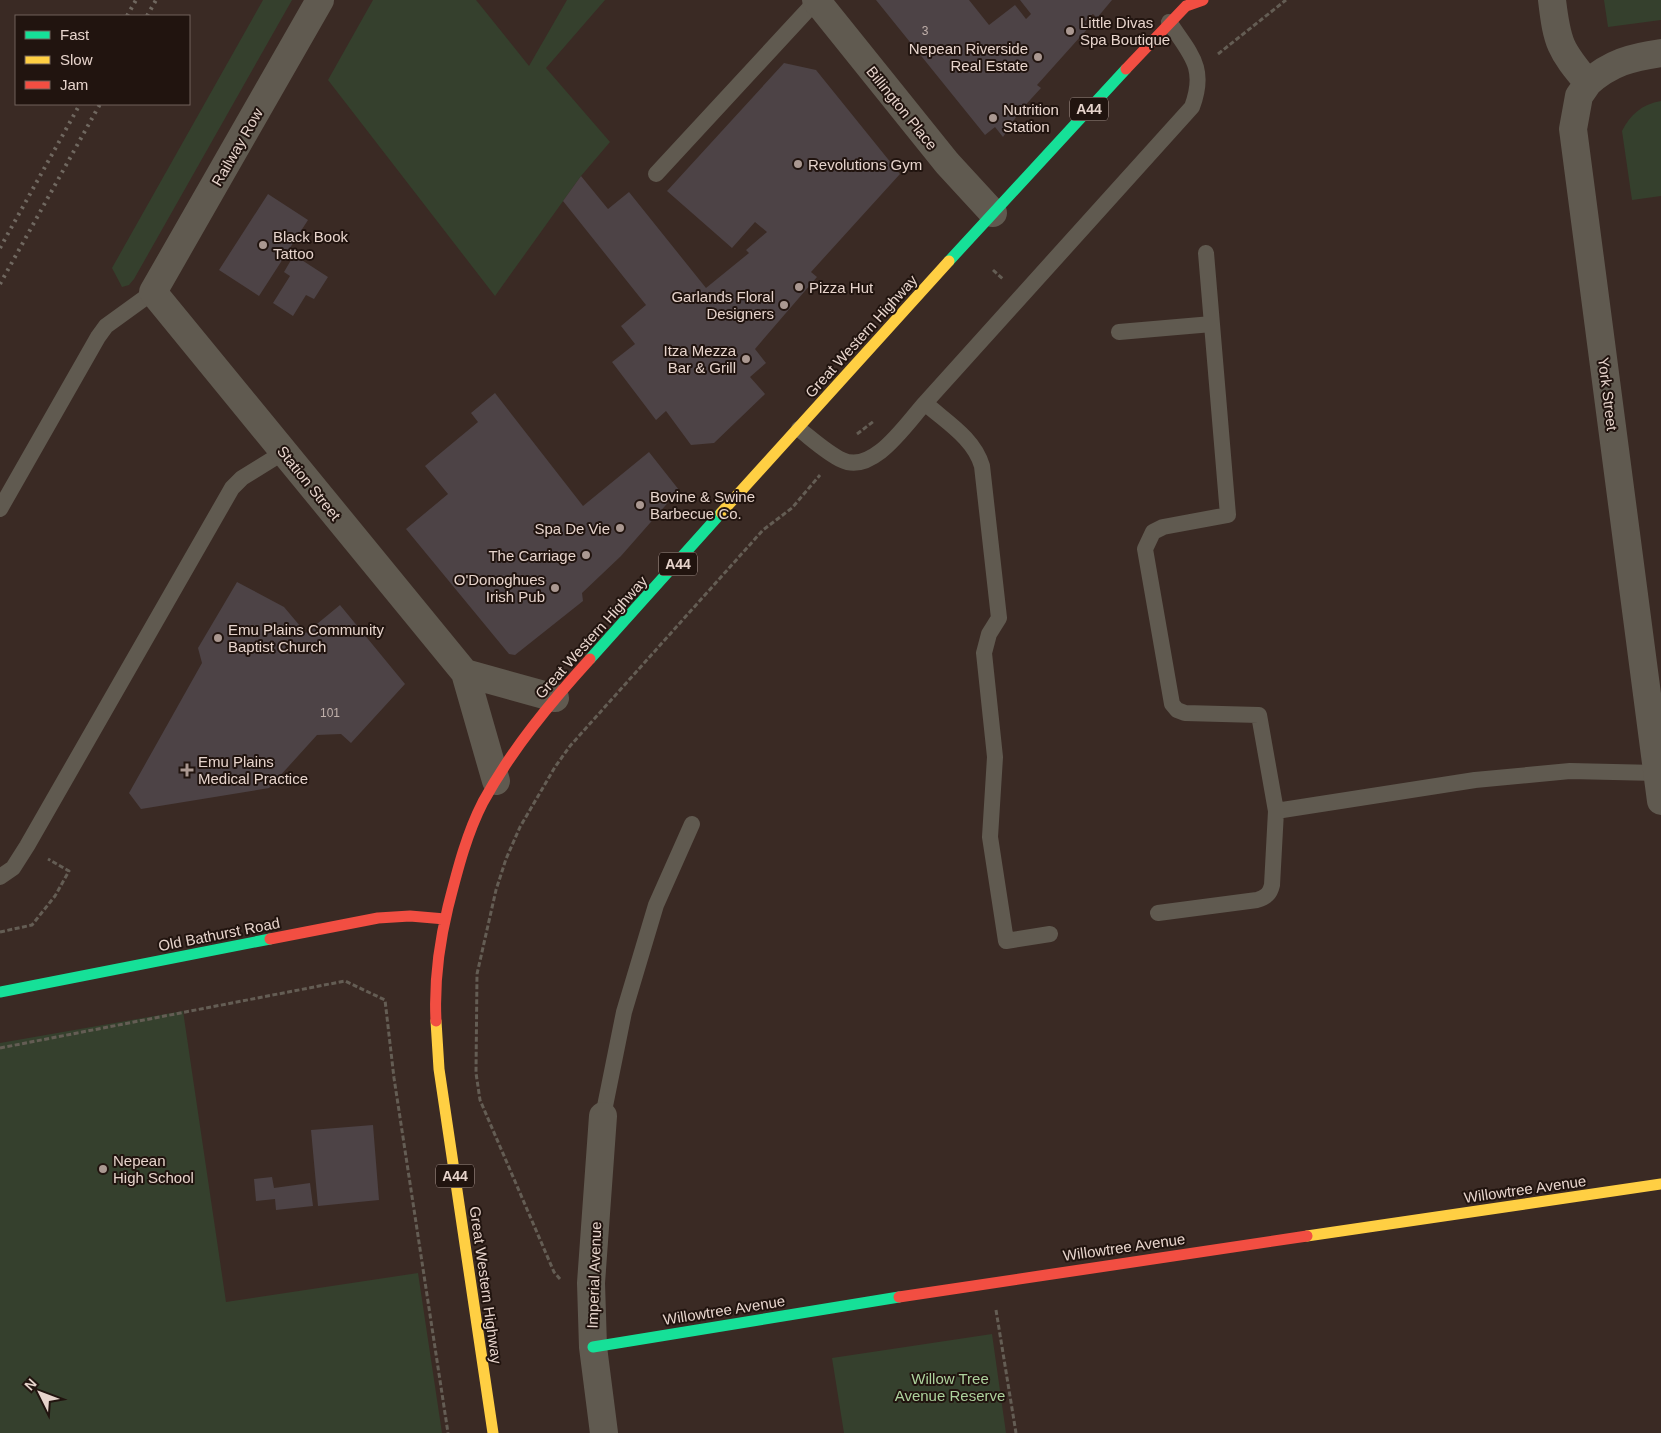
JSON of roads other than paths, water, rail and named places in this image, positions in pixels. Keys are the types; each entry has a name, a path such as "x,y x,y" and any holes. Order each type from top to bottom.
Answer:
{"main road":[{"name":"Great Western Highway","path":"493,1433 439,1069 435,1003 440,942 445,919 459,862 483,803 527,733 555,698 993,213 1169,22 1187,3 1203,0"},
{"name":"Old Bathurst Road","path":"0,992 378,918 410,916 445,919"},
{"name":"Willowtree Avenue","path":"593,1347 991,1282 1661,1184"}],"street":[{"name":"Railway Row","path":"154,292 320,0"},
{"name":"Billington Place","path":"816,0 947,163 993,213"},
{"path":"1552,0 1557,39 1568,59 1588,83 1601,70 1617,62 1661,53"},
{"name":"York Street","path":"1588,83 1579,96 1573,129 1661,801"},
{"name":"Station Street","path":"154,292 465,674 496,781"},
{"path":"465,674 555,698"},
{"name":"Imperial Avenue","path":"603,1116 591,1284 593,1347 604,1433"}],"lane":[{"path":"656,174 816,0"},
{"path":"798,429 840,459 855,464 874,457 925,404 1186,116 1192,107 1200,80 1189,52 1169,22"},
{"path":"1158,913 1257,900 1265,897 1270,892 1272,885 1276,811 1259,715 1185,712 1177,710 1172,704 1145,549 1153,532 1163,527 1228,515 1206,252"},
{"path":"0,509 98,337 112,322 154,292"},
{"path":"1119,332 1212,324"},
{"path":"925,404 966,438 979,455 982,466 999,610 999,618 989,634 984,653 995,757 990,837 1006,941 1050,934"},
{"path":"0,876 13,868 27,846 228,494 242,478 284,452"},
{"path":"1276,811 1475,780 1570,771 1657,773"},
{"path":"603,1116 624,1012 656,905 692,824"}],"railway":[{"path":"128,15 136,0"},
{"path":"148,15 156,0"},
{"path":"0,248 79,105"},
{"path":"0,284 99,105"}],"place":[{"name":"Little Divas Spa Boutique","path":"1070,31"},
{"name":"Nepean Riverside Real Estate","path":"1038,57"},
{"name":"Nutrition Station","path":"993,118"},
{"name":"Revolutions Gym","path":"798,164"},
{"name":"Black Book Tattoo","path":"263,245"},
{"name":"Pizza Hut","path":"799,287"},
{"name":"Garlands Floral Designers","path":"784,305"},
{"name":"Itza Mezza Bar & Grill","path":"746,359"},
{"name":"Bovine & Swine Barbecue Co.","path":"640,505"},
{"name":"Spa De Vie","path":"620,528"},
{"name":"The Carriage","path":"586,555"},
{"name":"O'Donoghues Irish Pub","path":"555,588"},
{"name":"Emu Plains Community Baptist Church","path":"218,638"},
{"name":"Emu Plains Medical Practice","path":"187,770"},
{"name":"Nepean High School","path":"103,1169"}],"park label":[{"name":"Willow Tree Avenue Reserve","path":"950,1386"}]}
